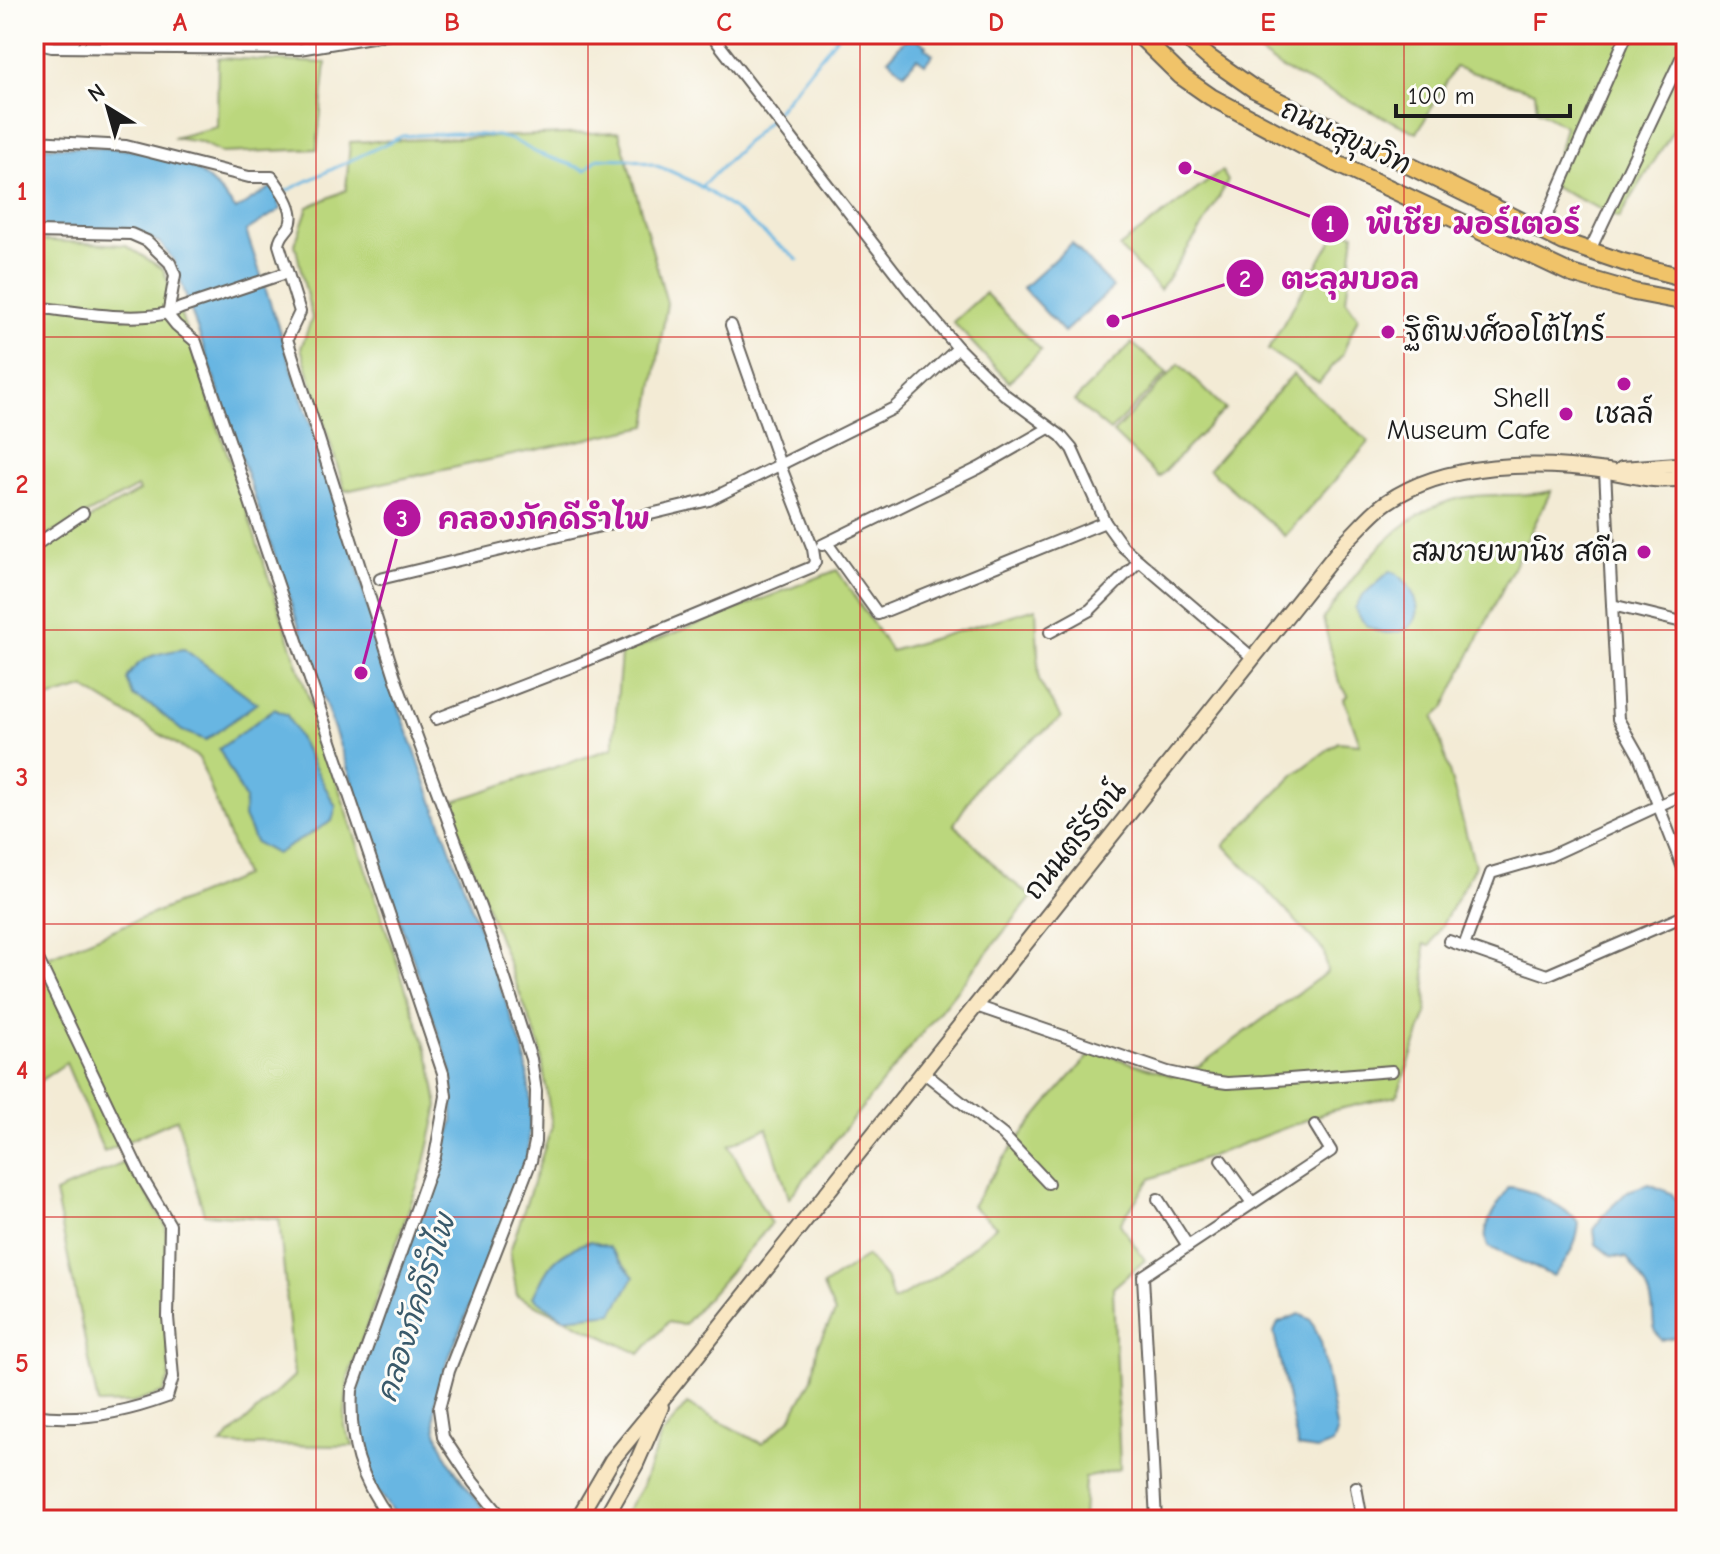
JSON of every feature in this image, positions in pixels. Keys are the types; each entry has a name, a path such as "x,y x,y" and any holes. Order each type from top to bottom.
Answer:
{"highway":[{"name":"ถนนสุขุมวิท","path":"1138,34 1181,76 1211,97 1333,162 1572,274 1634,292 1686,302"},
{"name":"ถนนสุขุมวิท","path":"1182,34 1208,57 1254,89 1541,230 1590,250 1686,278"},
{"path":"1399,191 1409,165"}],"main road":[{"name":"ถนนตรีรัตน์","path":"577,1520 612,1460 1347,540 1385,503 1423,482 1485,467 1605,471 1686,462"},
{"name":"ถนนตรีรัตน์","path":"1605,471 1653,480 1686,477"},
{"name":"ถนนตรีรัตน์","path":"604,1520 636,1464 668,1392"}],"street":[{"path":"39,41 299,49 390,34"},
{"path":"711,34 909,290 958,348 1004,394 1061,436 1072,449 1105,522 1123,547 1253,658"},
{"path":"1541,230 1627,34"},
{"path":"1590,250 1686,48"},
{"path":"34,141 126,146 249,177 272,177 292,211 290,225 279,240 286,273 300,312 287,339 397,683 493,942 531,1059 536,1091 535,1142 531,1161 449,1371 439,1409 443,1437 473,1482 504,1520"},
{"path":"34,232 131,234 147,241 170,263 175,275 168,315 196,342 443,1073 446,1096 435,1156 352,1390 350,1421 355,1455 373,1496 391,1520"},
{"path":"34,307 144,318 168,315 286,273"},
{"path":"436,719 801,573 814,564 813,549 731,325"},
{"path":"380,579 709,500 894,408 958,348"},
{"path":"813,549 979,468 1049,428"},
{"path":"1605,471 1618,719 1639,756 1686,876"},
{"path":"34,546 83,513"},
{"path":"827,543 878,614 1105,522"},
{"path":"1050,632 1090,610 1139,561"},
{"path":"1612,605 1678,621 1686,620"},
{"path":"1464,946 1491,873 1550,856 1686,793"},
{"path":"1449,941 1547,975 1686,915"},
{"path":"34,951 144,1181 170,1225 168,1317 173,1377 167,1397 139,1407 60,1419 34,1415"},
{"path":"976,1006 1168,1072 1205,1080 1227,1083 1392,1071"},
{"path":"923,1072 1003,1135 1048,1183"},
{"path":"1156,1520 1143,1276 1331,1151 1315,1125"},
{"path":"1221,1160 1252,1203"},
{"path":"1158,1199 1188,1246"},
{"path":"1356,1487 1362,1520"}],"green space":[{"path":"1233,34 1686,34 1686,110 1619,218 1551,186 1565,126 1537,110 1535,92 1455,67 1417,133 1282,69"},
{"path":"218,58 326,63 317,149 222,153 200,142 173,138 217,127"},
{"path":"619,132 667,303 647,426 345,491 301,348 312,318 295,244 308,207 346,190 350,142"},
{"path":"1222,171 1228,181 1160,290 1119,247"},
{"path":"1339,228 1354,234 1346,300 1358,317 1342,355 1319,383 1268,350"},
{"path":"34,240 125,245 163,269 431,1064 438,1106 424,1167 348,1378 344,1426 354,1446 220,1445 294,1376 279,1219 204,1214 177,1119 104,1152 66,1063 34,1085 34,961 244,876 199,758 84,688 34,702 34,550 139,491 137,487 34,543"},
{"path":"985,293 1041,350 1009,382 953,322"},
{"path":"1132,343 1167,373 1110,431 1074,401"},
{"path":"1179,364 1225,409 1159,477 1113,433"},
{"path":"1293,374 1369,442 1285,536 1209,469"},
{"path":"1551,491 1444,708 1434,717 1475,866 1430,946 1424,944 1427,1013 1397,1096 1330,1111 1150,1179 1120,1224 1145,1260 1113,1288 1120,1469 1085,1478 1083,1520 621,1520 641,1488 661,1436 687,1404 762,1444 790,1419 812,1379 818,1344 835,1313 823,1286 867,1256 887,1280 893,1301 938,1276 996,1226 972,1206 1029,1125 1094,1051 1173,1076 1199,1066 1327,972 1324,951 1224,845 1295,774 1338,742 1360,744 1344,699 1348,695 1339,682 1323,619 1379,548 1395,532 1432,508 1465,497"},
{"path":"837,570 891,651 1036,608 1039,681 1061,718 984,777 954,824 1004,875 1032,897 789,1198 767,1128 729,1145 771,1224 684,1325 668,1322 640,1354 517,1296 510,1251 552,1126 540,1047 448,803 613,748 621,654"},
{"path":"128,1161 166,1226 169,1378 163,1393 133,1403 98,1404 55,1193"}],"water":[{"path":"910,34 933,54 925,64 917,58 904,73 888,59"},
{"path":"34,146 108,148 163,156 196,170 236,210 273,186 281,200 278,203 281,209 246,231 354,553 379,652 525,1055 531,1103 528,1159 439,1383 434,1412 438,1435 449,1462 493,1520 399,1520 372,1484 354,1403 367,1355 443,1157 453,1121 451,1071 174,261 160,243 140,233 34,227"},
{"path":"1072,243 1113,288 1064,332 1023,288"},
{"path":"1390,571 1405,582 1417,607 1416,619 1409,627 1386,633 1363,621 1355,608 1363,595"},
{"path":"184,649 257,703 206,740 182,731 155,708 133,696 127,679 144,660"},
{"path":"274,709 287,715 336,807 332,821 276,854 255,842 244,817 245,799 219,749"},
{"path":"1649,1184 1671,1193 1686,1212 1686,1335 1661,1340 1654,1326 1650,1297 1642,1280 1627,1258 1611,1256 1596,1244 1594,1230 1602,1216 1628,1191"},
{"path":"1509,1187 1547,1200 1579,1223 1571,1252 1553,1276 1489,1247 1486,1240 1488,1224"},
{"path":"590,1241 609,1247 634,1277 613,1313 564,1318 533,1297 560,1256"},
{"path":"1299,1314 1311,1320 1321,1342 1337,1433 1333,1444 1317,1450 1298,1447 1274,1332 1278,1323"}],"waterway":[{"path":"776,112 839,34"},
{"path":"701,187 771,118"},
{"path":"284,192 402,136 454,133 497,136 586,170 598,158 635,160 658,166 702,187 798,260"}],"place":[{"name":"พีเชีย มอร์เตอร์","path":"1185,168"},
{"name":"ตะลุมบอล","path":"1113,321"},
{"name":"ฐิติพงศ์ออโต้ไทร์","path":"1388,332"},
{"name":"เชลล์","path":"1624,384"},
{"name":"Shell Museum Cafe","path":"1566,414"},
{"name":"สมชายพานิช สตีล","path":"1644,552"},
{"name":"คลองภัคดีรำไพ","path":"361,673"}]}
